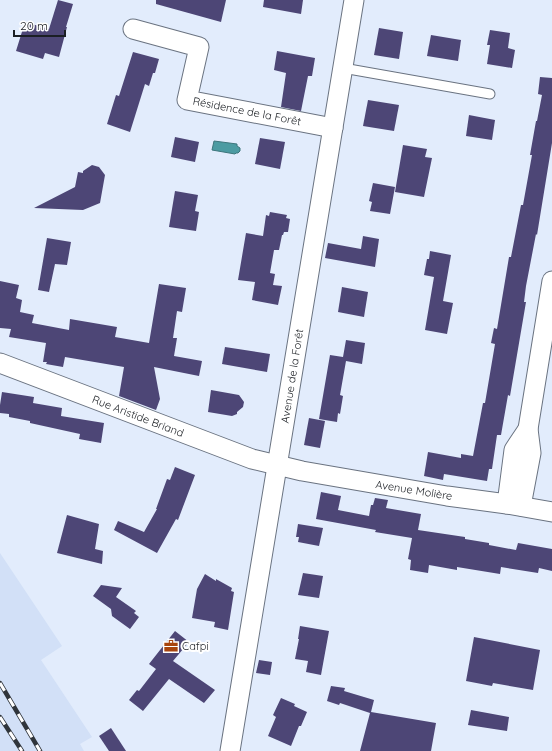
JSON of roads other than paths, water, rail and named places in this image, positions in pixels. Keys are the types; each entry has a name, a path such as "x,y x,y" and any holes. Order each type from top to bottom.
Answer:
{"street":[{"name":"Avenue de la Forêt","path":"230,751 354,0"},
{"name":"Résidence de la Forêt","path":"133,29 200,47 187,100 333,128"},
{"path":"514,505 531,453 528,429 552,281"},
{"name":"Rue Aristide Briand","path":"0,363 252,459 277,465"},
{"name":"Avenue Molière","path":"277,465 302,471 448,496 552,512"}],"lane":[{"path":"343,68 490,94"}],"water":[{"path":"214,141 237,144 240,151 235,154 212,150"}],"railway":[{"path":"0,683 40,751"},
{"path":"0,717 22,751"}],"place":[{"name":"Cafpi","path":"171,646"}]}
